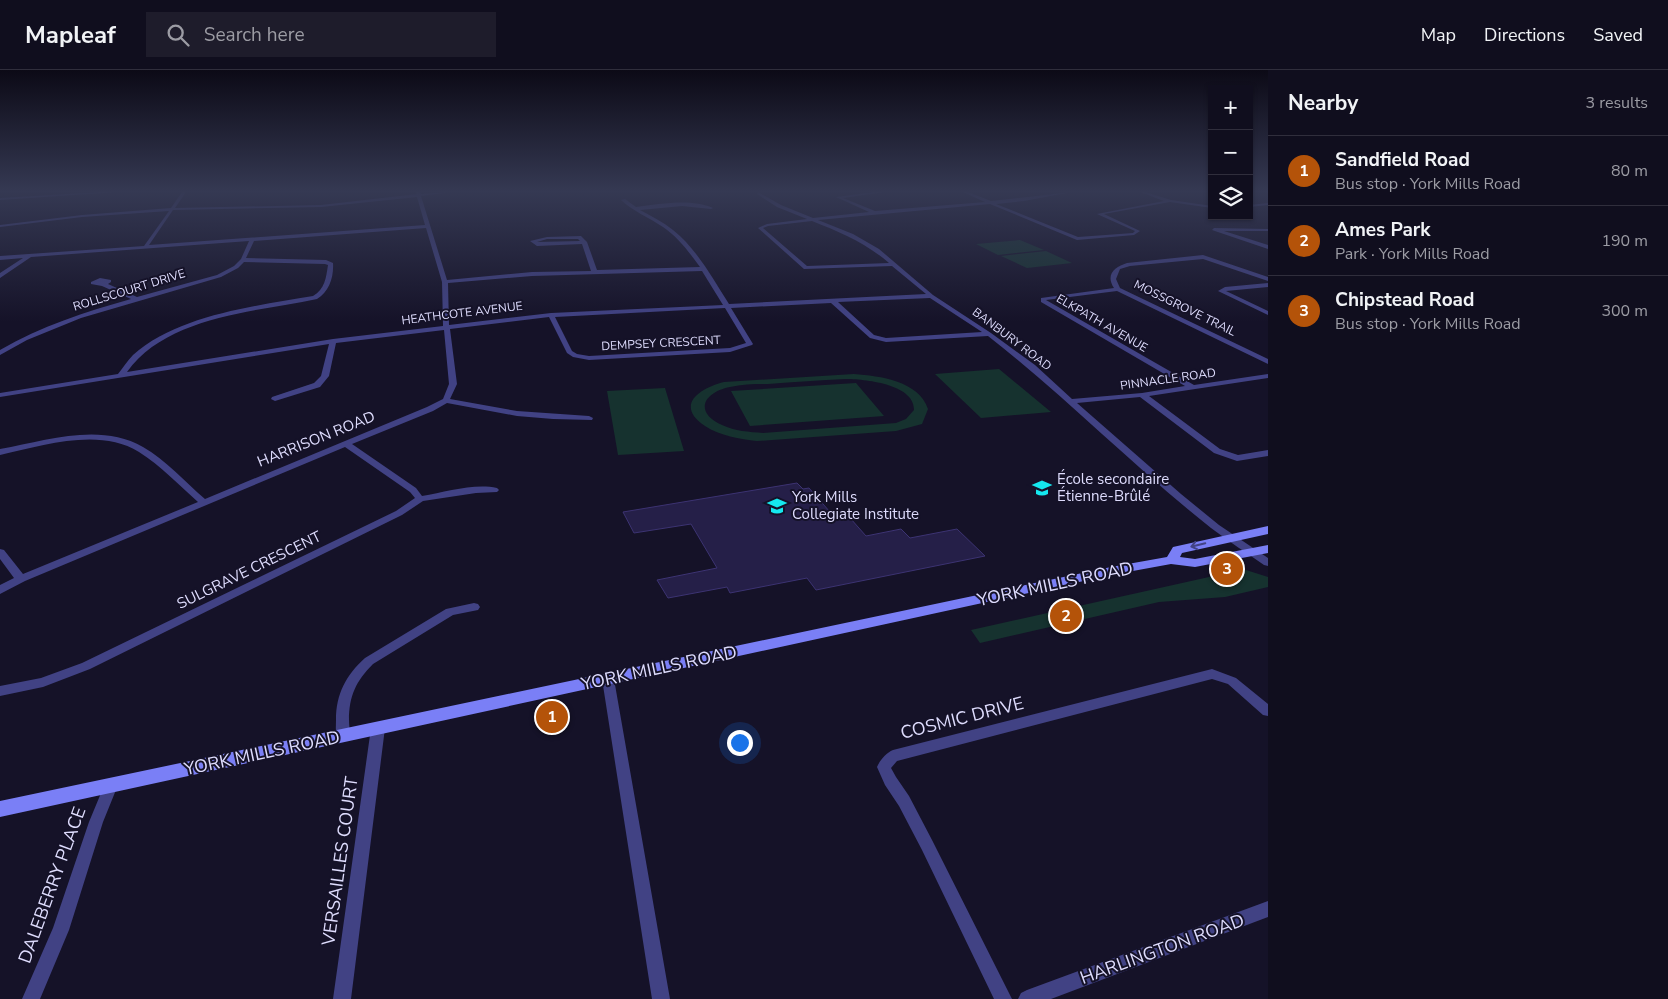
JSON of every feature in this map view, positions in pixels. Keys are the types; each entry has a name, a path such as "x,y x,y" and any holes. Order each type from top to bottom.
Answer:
{"main road":[{"name":"YORK MILLS ROAD","path":"1171,560 1178,550 1268,530"},
{"name":"YORK MILLS ROAD","path":"0,809 1171,560 1195,563 1268,549"}],"street":[{"path":"146,246 154,235"},
{"path":"0,258 291,235"},
{"path":"431,235 445,282 453,384 446,400 473,407 555,417 589,418"},
{"path":"677,235 702,269 725,306"},
{"path":"768,235 806,268 894,264"},
{"name":"BANBURY ROAD","path":"852,235 877,250 931,296 989,334 1071,401 1178,496 1230,538 1268,563"},
{"path":"1068,235 1085,239 1121,235"},
{"path":"1233,235 1268,247"},
{"path":"584,242 537,244 532,241 547,238 579,237 584,242 595,273"},
{"path":"121,375 134,358 149,346 172,333 236,312 315,298 326,290 330,264 326,262 243,260 252,238"},
{"path":"0,276 30,255"},
{"name":"MOSSGROVE TRAIL","path":"1268,279 1212,258 1191,256 1129,264 1118,268 1113,276 1113,282 1118,289 1268,362"},
{"name":"ROLLSCOURT DRIVE","path":"0,354 8,348 68,321 136,299 219,276 236,267 243,260"},
{"path":"445,282 532,274 702,269"},
{"path":"103,284 136,299"},
{"path":"1268,285 1221,291 1268,313"},
{"name":"ELKPATH AVENUE","path":"1118,289 1052,297 1043,299 1043,301 1192,387"},
{"name":"HEATHCOTE AVENUE","path":"0,395 333,341 551,314 931,296"},
{"path":"833,301 872,337 886,340 989,334"},
{"name":"DEMPSEY CRESCENT","path":"551,314 569,352 575,356 589,358 730,350 750,344 725,306"},
{"path":"276,399 317,385 325,376 333,341"},
{"path":"0,348 8,348"},
{"name":"PINNACLE ROAD","path":"1071,401 1142,395 1268,376"},
{"path":"1142,395 1216,451 1236,458 1268,454"},
{"name":"HARRISON ROAD","path":"0,590 21,578 446,400"},
{"path":"0,452 94,437 132,444 146,453 203,502"},
{"path":"345,443 413,490 420,499 476,490 494,490"},
{"name":"SULGRAVE CRESCENT","path":"0,692 43,682 86,666 399,512 420,499"},
{"path":"0,552 21,578"},
{"path":"343,736 345,694 348,683 357,671 368,661 450,612 474,607"},
{"name":"COSMIC DRIVE","path":"1002,999 927,845 904,801 890,781 884,767 893,756 1212,674 1232,681 1268,711"},
{"path":"608,679 661,999"},
{"name":"VERSAILLES COURT","path":"342,999 378,728"},
{"name":"DALEBERRY PLACE","path":"30,999 61,930 96,822 111,785"},
{"name":"HARLINGTON ROAD","path":"1027,999 1268,909"}],"green space":[{"path":"1020,240 1044,250 998,255 976,244"},
{"path":"1046,251 1072,263 1027,268 1001,256"},
{"path":"999,369 1051,412 981,418 935,374"},
{"path":"854,374 875,376 907,386 916,392 928,409 922,424 896,431 757,441 730,437 717,432 705,426 696,418 692,411 691,404 699,393 724,382","holes":["853,379 875,382 898,389 912,401 914,410 906,419 896,423 763,433 747,432 722,425 713,420 705,409 705,403 714,393 735,386"]},
{"path":"856,383 884,416 750,426 731,391"},
{"path":"665,388 684,451 618,455 607,391"},
{"path":"1246,570 1268,577 1268,587 1225,597 1159,602 980,643 971,630 1236,571"}],"building":[{"name":"York Mills Collegiate Institute","path":"797,483 803,489 809,488 830,512 843,510 866,536 901,529 910,538 957,529 985,556 816,590 807,578 730,593 727,587 668,598 657,580 717,568 691,524 634,533 623,512"}],"place":[{"name":"École secondaire Étienne-Brûlé","path":"1042,488"},
{"name":"York Mills Collegiate Institute","path":"777,506"},
{"name":"Chipstead Road","path":"1227,569"},
{"name":"Ames Park","path":"1066,616"},
{"name":"Sandfield Road","path":"552,717"}]}
